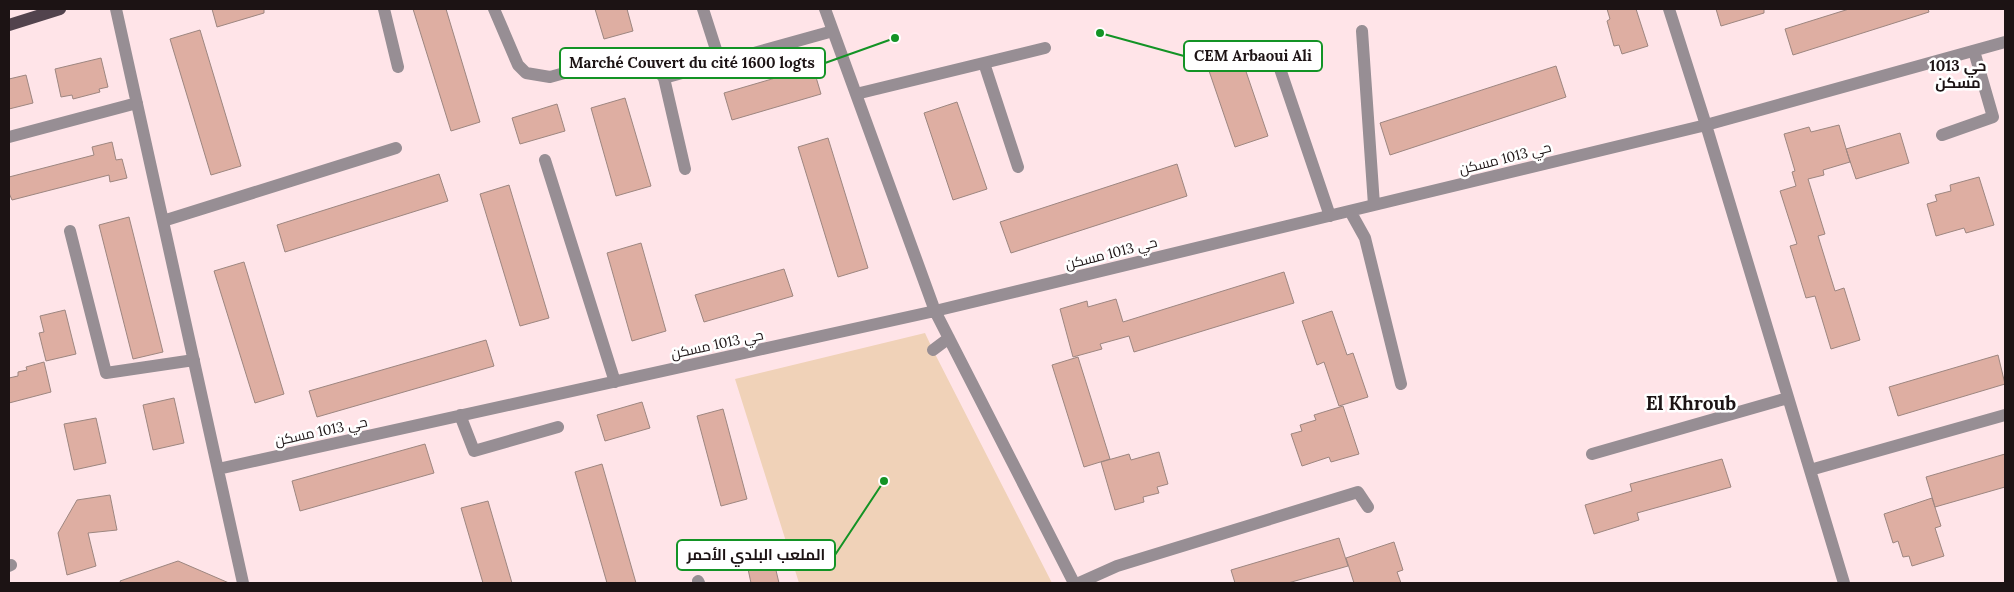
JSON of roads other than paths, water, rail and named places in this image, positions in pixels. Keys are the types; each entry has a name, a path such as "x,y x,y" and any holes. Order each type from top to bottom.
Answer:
{"main road":[{"path":"9,25 60,9"}],"street":[{"path":"116,9 243,583"},
{"path":"384,9 398,67"},
{"path":"494,9 518,65 526,73 550,77 633,54 643,57 652,64 664,78 685,170"},
{"path":"703,9 720,62"},
{"path":"825,9 935,311 1074,583"},
{"path":"1669,9 1706,125 1844,583"},
{"path":"664,78 833,31"},
{"path":"1362,31 1374,205"},
{"name":"حي 1013 مسكن","path":"218,469 935,311 1706,125 2005,42"},
{"path":"856,94 1045,48"},
{"path":"1942,135 1993,117 1974,51"},
{"path":"1275,54 1330,216"},
{"path":"984,63 1018,167"},
{"path":"9,137 137,103"},
{"path":"163,221 396,148"},
{"path":"545,160 615,382"},
{"path":"1350,211 1365,238 1401,384"},
{"path":"70,231 106,373 194,360"},
{"path":"932,350 949,338"},
{"path":"1592,454 1788,398"},
{"path":"460,415 474,451 558,427"},
{"path":"1810,470 2005,415"},
{"path":"1079,583 1118,566 1358,492 1368,507"}],"place":[{"name":"CEM Arbaoui Ali","path":"1100,33"},
{"name":"Marché Couvert du cité 1600 logts","path":"895,38"},
{"name":"الملعب البلدي الأحمر","path":"884,481"}],"district":[{"name":"حي 1013 مسكن","path":"1958,74"},
{"name":"El Khroub","path":"1691,403"}]}
